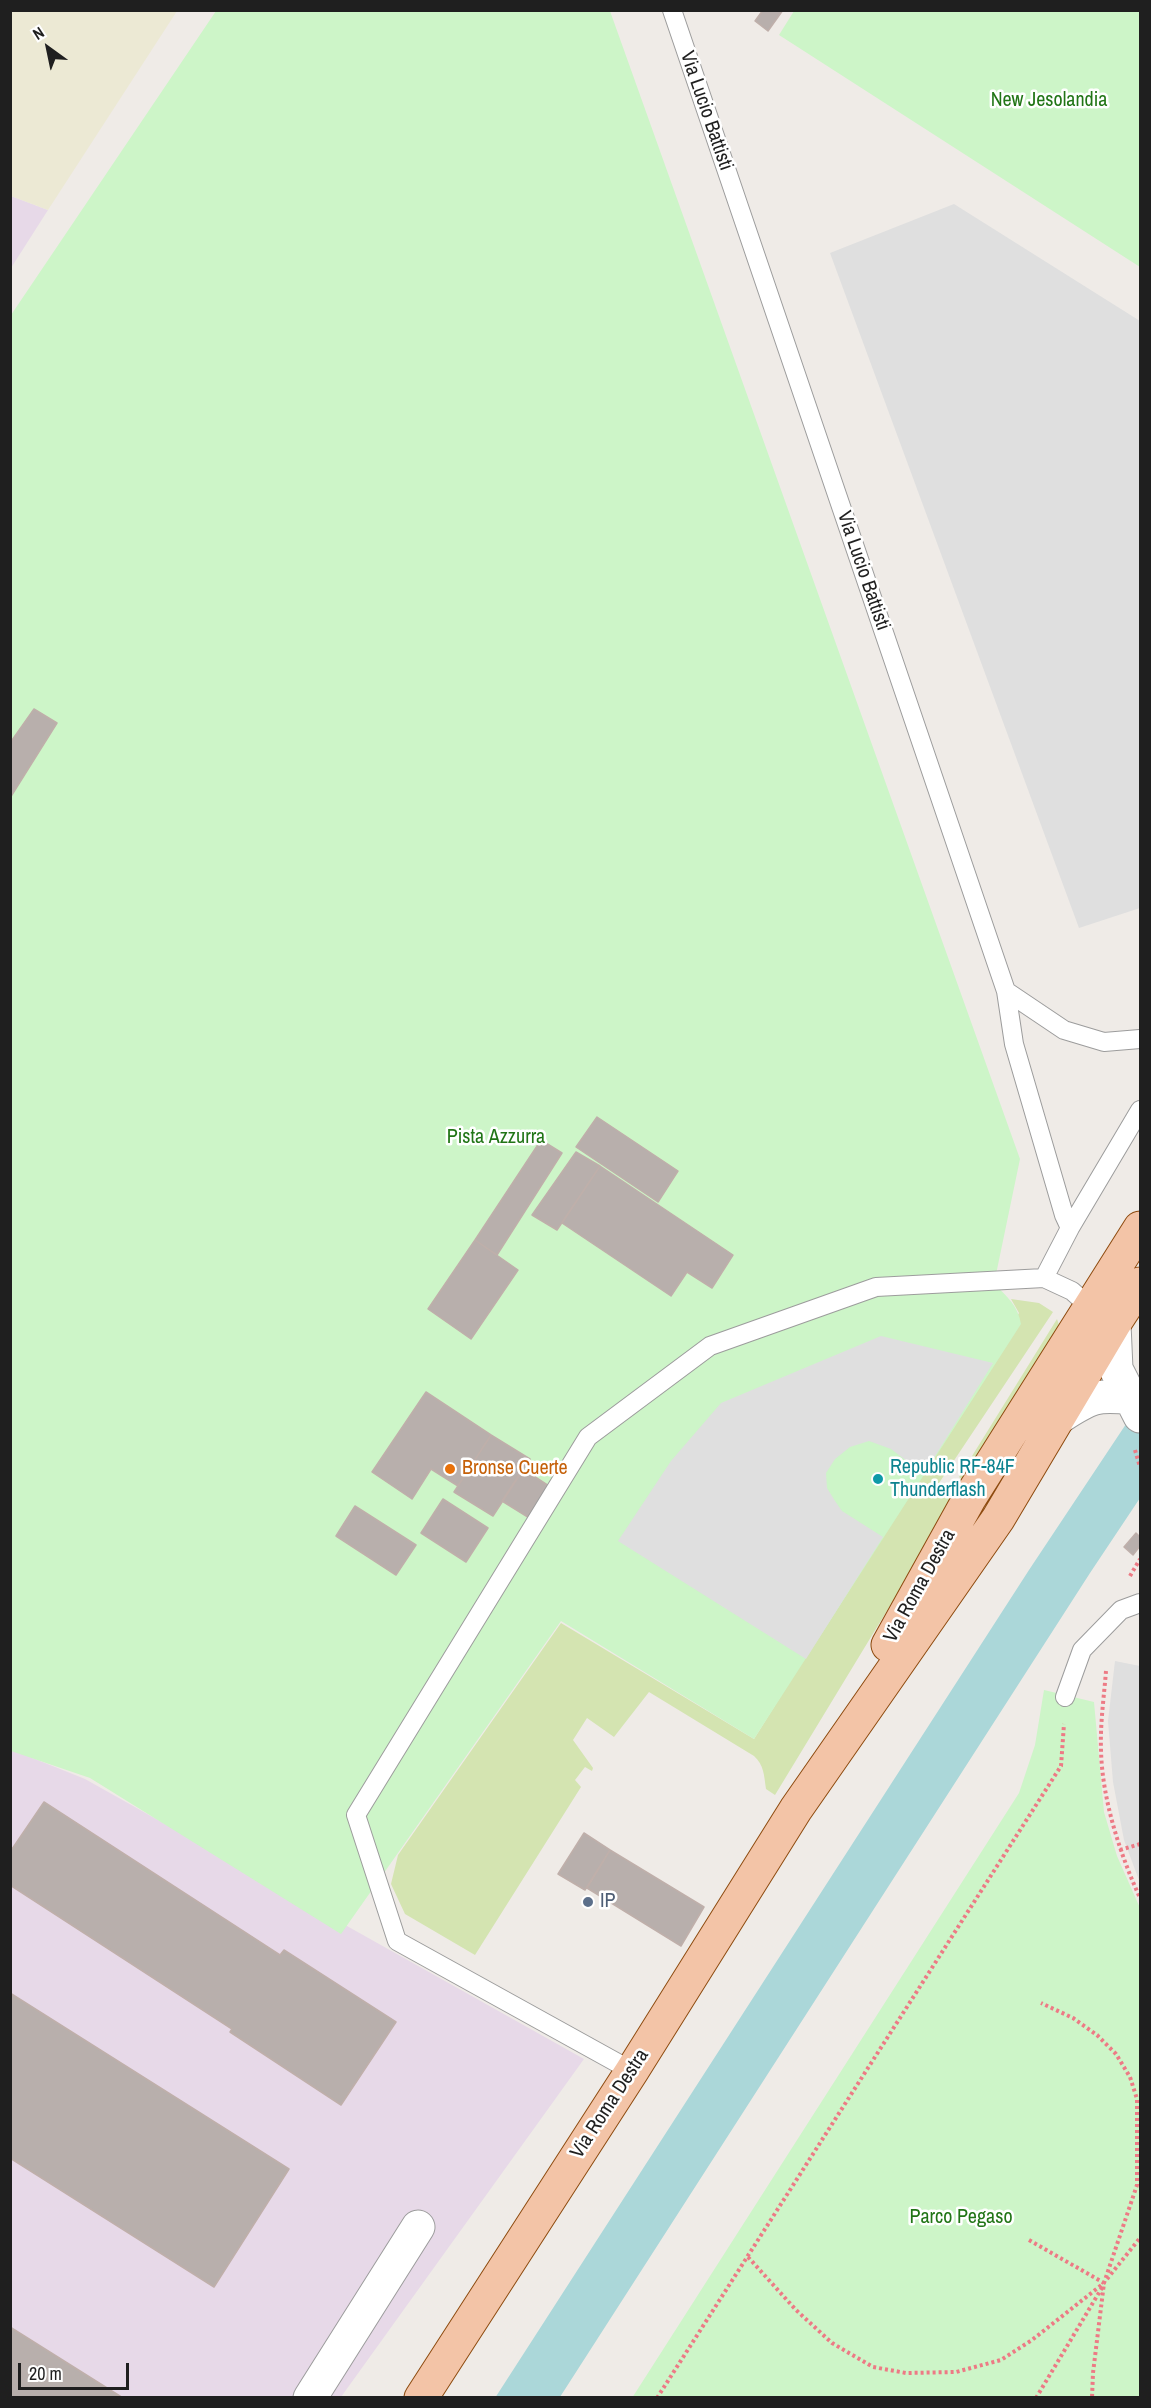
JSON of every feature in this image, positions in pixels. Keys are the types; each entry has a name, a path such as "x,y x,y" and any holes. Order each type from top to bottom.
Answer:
{"main road":[{"name":"Via Roma Destra","path":"421,2397 632,2071 796,1809 998,1519 1039,1454 1060,1416 1140,1228"},
{"name":"Via Roma Destra","path":"796,1809 969,1499 1140,1259"},
{"name":"Via Roma Destra","path":"1039,1454 1038,1422 1102,1315 1140,1284"}],"street":[{"path":"1102,1315 1132,1339 1140,1354"},
{"path":"1102,1315 1116,1369 1136,1407"},
{"path":"1060,1416 1083,1402 1104,1395 1136,1407"},
{"path":"310,2397 418,2227"}],"lane":[{"name":"Via Lucio Battisti","path":"672,10 1006,992 1014,1044 1064,1215 1070,1228"},
{"path":"1006,992 1064,1030 1104,1042 1140,1039"},
{"path":"1044,1278 1070,1228 1140,1110"},
{"path":"632,2071 397,1941 356,1815 588,1437 710,1346 876,1287 1044,1278 1072,1292 1102,1315"},
{"path":"1065,1697 1082,1650 1121,1610 1140,1603"}],"path":[{"path":"1121,1610 1130,1577 1140,1559"},
{"path":"1107,1670 1101,1751 1110,1811 1120,1850 1140,1898"},
{"path":"657,2397 1061,1766 1065,1697"},
{"path":"1120,1850 1140,1844"},
{"path":"1041,2003 1073,2018 1097,2035 1116,2054 1130,2077 1137,2099 1137,2185 1104,2283 1092,2397"},
{"path":"1036,2397 1104,2283 1140,2238"},
{"path":"1029,2240 1104,2283"},
{"path":"748,2257 795,2310 832,2343 873,2367 906,2373 956,2372 1001,2360 1032,2340 1104,2283"}],"shaded area":[{"path":"10,11 177,11 48,210 11,196"},
{"path":"10,196 48,210 11,268"},
{"path":"954,204 1140,321 1140,908 1079,928 830,253"},
{"path":"881,1336 993,1363 924,1474 891,1449 869,1441 850,1447 835,1459 826,1473 827,1488 842,1511 883,1537 806,1659 618,1541 671,1461 721,1403"},
{"path":"1115,1661 1140,1666 1140,1883 1124,1840 1113,1782 1108,1721"},
{"path":"10,1749 85,1779 584,2059 341,2397 11,2397"}],"green space":[{"name":"Pista Azzurra","path":"216,11 610,11 1020,1159 994,1284 1015,1307 1021,1324 754,1739 561,1621 341,1934 90,1778 11,1751 11,315"},
{"name":"New Jesolandia","path":"794,11 1140,11 1140,267 779,35"},
{"path":"1011,1299 1039,1303 1053,1312 939,1483 956,1497 775,1795 766,1789 762,1767 754,1756 649,1692 614,1737 587,1718 573,1740 593,1768 592,1771 585,1767 575,1780 581,1787 475,1955 405,1914 391,1884 398,1855 561,1623 754,1739 1019,1313"},
{"path":"1057,1319 1060,1328 964,1481 959,1477"},
{"name":"Parco Pegaso","path":"1044,1690 1094,1702 1104,1812 1117,1856 1140,1908 1140,2397 632,2398 1019,1793 1035,1745"}],"water":[{"path":"1140,1403 1140,1498 560,2397 495,2398 1029,1570"}],"building":[{"path":"763,10 783,10 768,31 755,21"},
{"path":"34,709 57,723 10,798 10,743"},
{"path":"597,1117 678,1171 658,1202 576,1147"},
{"path":"541,1140 562,1153 497,1255 475,1240"},
{"path":"576,1152 600,1166 557,1230 532,1215"},
{"path":"600,1166 733,1255 712,1288 687,1272 671,1296 562,1223"},
{"path":"475,1240 518,1270 471,1339 428,1309"},
{"path":"426,1392 491,1435 458,1486 431,1469 412,1499 372,1472"},
{"path":"491,1435 530,1459 493,1516 454,1492"},
{"path":"523,1469 552,1488 531,1519 502,1501"},
{"path":"443,1499 488,1528 466,1562 421,1533"},
{"path":"355,1506 416,1545 396,1575 336,1536"},
{"path":"1136,1533 1140,1537 1140,1546 1133,1555 1124,1547"},
{"path":"44,1802 280,1955 284,1950 396,2022 341,2105 230,2032 232,2029 10,1885 10,1852"},
{"path":"584,1833 610,1850 585,1890 558,1874"},
{"path":"610,1850 704,1907 681,1946 587,1888"},
{"path":"10,1993 289,2169 214,2287 10,2158"},
{"path":"10,2327 123,2398 10,2398"}],"place":[{"name":"Bronse Cuerte","path":"450,1469"},
{"name":"Republic RF-84F Thunderflash","path":"878,1479"},
{"name":"IP","path":"588,1902"}]}
